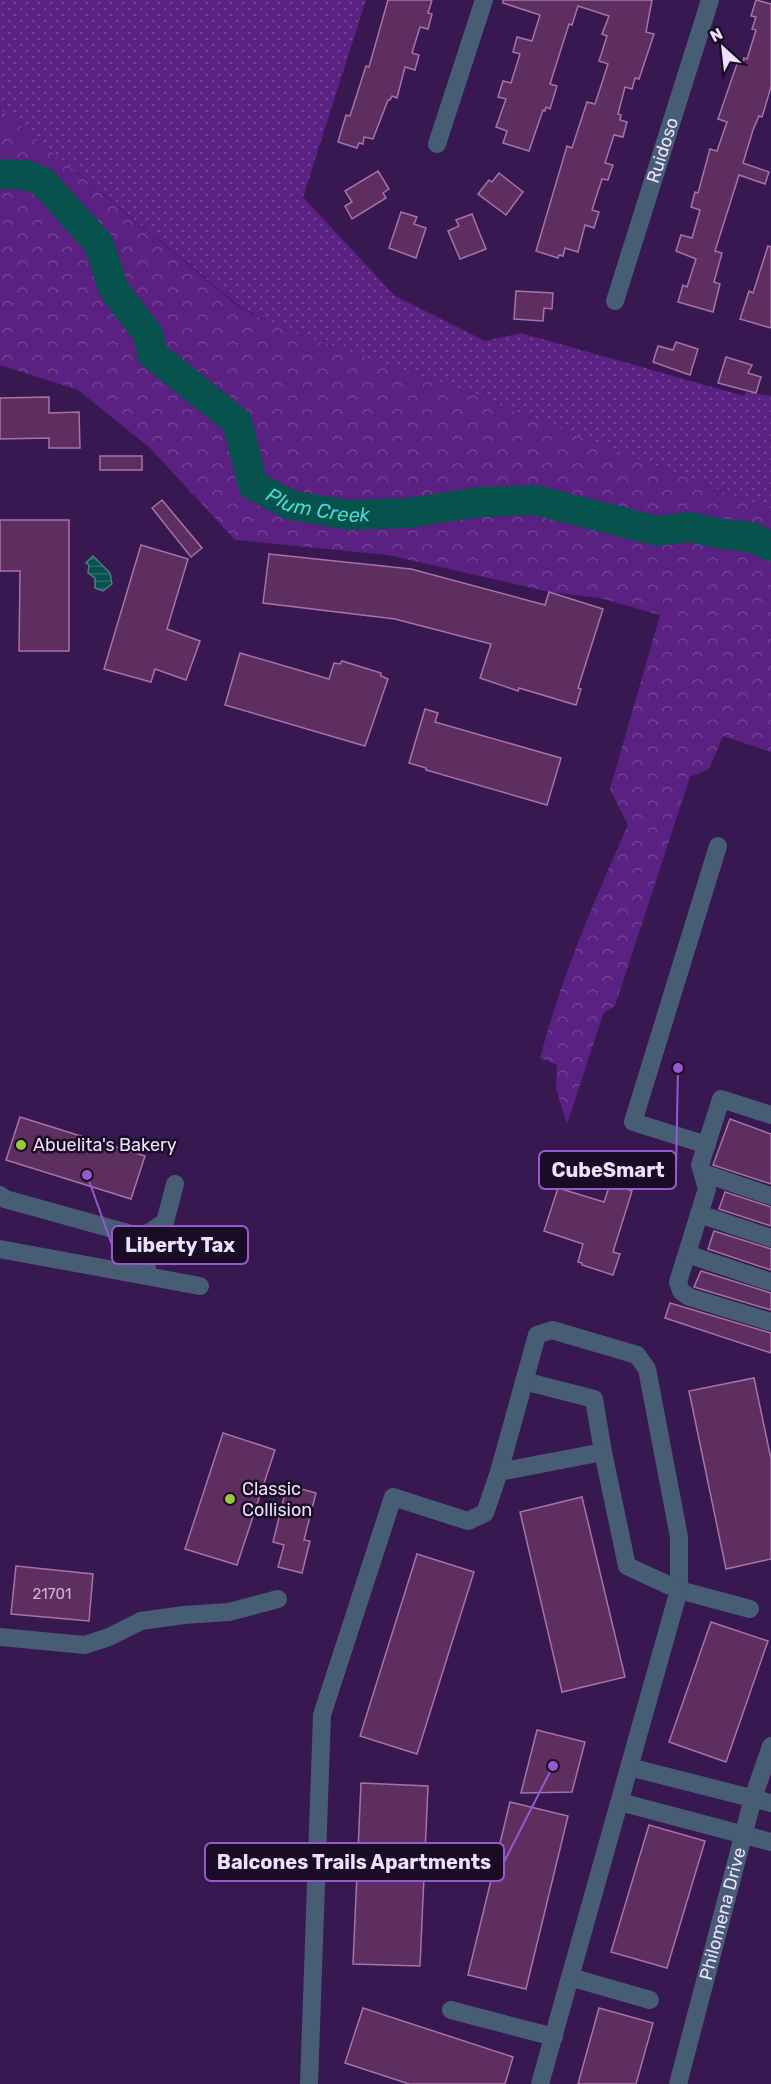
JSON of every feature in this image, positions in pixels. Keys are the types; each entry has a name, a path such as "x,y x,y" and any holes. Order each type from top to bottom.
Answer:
{"street":[{"path":"437,144 483,0"},
{"name":"Ruidoso","path":"615,301 710,0"},
{"path":"706,1145 633,1122 718,846"},
{"path":"771,1115 721,1099 700,1165 707,1189 678,1282 681,1291 689,1297 771,1322"},
{"path":"703,1173 771,1196"},
{"path":"0,1195 5,1199 142,1237 165,1222 175,1184"},
{"path":"699,1214 771,1238"},
{"path":"142,1237 148,1276"},
{"path":"0,1249 200,1286"},
{"path":"687,1254 771,1281"},
{"path":"309,2084 322,1715 393,1497 468,1521 485,1513 499,1472 537,1335 552,1330 637,1355 647,1369 679,1537 679,1590 540,2084"},
{"path":"524,1381 594,1399 627,1566 679,1590 750,1608"},
{"path":"499,1472 603,1452"},
{"path":"0,1637 85,1645 109,1637 141,1621 229,1612 278,1599"},
{"name":"Philomena Drive","path":"678,2084 753,1798 771,1746"},
{"path":"629,1767 771,1803"},
{"path":"620,1802 771,1842"},
{"path":"570,1977 650,2000"},
{"path":"452,2010 554,2037"}],"green space":[{"path":"0,0 366,0 303,197 395,296 485,341 521,333 744,396 746,392 771,396 771,508 442,383 286,330 239,306 0,109"},
{"path":"0,109 239,307 286,330 442,383 771,508 771,752 723,736 709,769 690,777 615,1006 604,1012 567,1124 556,1089 557,1065 540,1058 568,969 628,825 610,789 660,615 600,598 549,592 388,555 235,540 150,448 78,390 0,365"}],"shaded area":[{"path":"93,556 110,573 112,584 103,591 95,588 95,578 88,573 89,565 86,563"}],"building":[{"path":"388,0 432,0 428,13 432,14 428,29 420,27 412,53 419,55 415,70 405,67 397,98 392,96 388,100 373,139 364,137 363,144 359,143 357,148 338,142 346,115 350,116 366,66 369,67"},
{"path":"503,0 652,0 646,32 654,34 639,79 635,78 632,89 625,87 618,114 621,115 620,120 627,122 623,137 614,135 605,163 613,165 608,180 602,179 592,210 599,212 594,228 585,225 578,252 565,248 563,256 559,255 558,258 536,251 567,146 572,148 587,102 595,104 608,64 599,61 607,36 602,34 609,16 578,6 572,25 569,24 550,84 557,86 550,109 546,107 545,111 543,110 529,151 503,143 507,131 496,127 506,99 498,97 503,81 511,83 520,54 513,52 517,37 532,41 540,15 503,3"},
{"path":"756,0 771,4 771,87 762,117 759,116 753,130 743,163 769,172 765,184 739,175 715,251 722,253 714,282 720,284 713,312 678,302 683,285 687,287 696,259 676,251 681,235 692,238 700,210 691,207 695,192 698,193 710,149 717,151 727,122 718,119 738,61 743,63 744,58 747,59 756,30 752,29 756,17 751,16"},
{"path":"378,171 389,189 383,193 386,198 352,219 345,206 352,202 345,191"},
{"path":"499,173 523,192 506,215 478,194 489,180 492,182"},
{"path":"401,212 417,217 414,224 426,228 416,258 389,248"},
{"path":"472,214 486,249 460,259 448,231 459,226 456,220"},
{"path":"768,246 771,247 771,328 740,319 749,291 753,293"},
{"path":"516,291 553,293 552,309 544,308 543,321 514,319"},
{"path":"676,342 698,349 690,375 653,362 658,346 673,350"},
{"path":"726,357 752,365 748,373 761,377 756,393 718,383"},
{"path":"49,397 49,413 79,412 80,448 49,448 49,438 0,439 0,398"},
{"path":"100,456 142,456 142,470 100,470"},
{"path":"162,500 202,548 191,557 152,508"},
{"path":"0,520 69,520 69,651 19,651 20,571 0,571"},
{"path":"141,545 188,559 167,629 200,641 186,680 155,669 151,682 104,669"},
{"path":"269,554 411,569 545,605 549,592 603,609 578,688 581,689 576,705 519,688 518,691 480,678 491,644 395,619 263,603"},
{"path":"240,653 329,679 334,663 340,664 342,661 381,673 381,676 388,679 365,746 225,705"},
{"path":"425,709 438,713 435,722 561,758 547,805 409,763"},
{"path":"20,1117 145,1156 131,1199 6,1160"},
{"path":"730,1119 771,1134 771,1184 713,1165"},
{"path":"610,1184 632,1191 613,1252 620,1254 613,1275 578,1262 583,1244 544,1231 558,1188 604,1202"},
{"path":"725,1192 771,1207 771,1226 719,1209"},
{"path":"714,1231 771,1249 771,1270 708,1249"},
{"path":"701,1271 771,1293 771,1310 694,1287"},
{"path":"670,1303 771,1333 771,1353 665,1318"},
{"path":"754,1378 771,1459 771,1559 726,1569 689,1391"},
{"name":"Classic Collision","path":"223,1433 275,1450 237,1565 185,1549"},
{"path":"287,1485 316,1493 304,1540 310,1541 302,1573 278,1567 284,1545 273,1542"},
{"path":"582,1497 625,1677 562,1692 520,1512"},
{"path":"417,1554 474,1572 417,1754 360,1736"},
{"path":"16,1566 93,1574 89,1621 11,1614"},
{"path":"711,1622 768,1641 726,1762 669,1742"},
{"path":"537,1730 585,1742 572,1792 521,1793"},
{"path":"361,1783 428,1786 420,1966 353,1964"},
{"path":"510,1802 568,1816 526,1989 468,1975"},
{"path":"649,1825 705,1841 667,1968 611,1952"},
{"path":"363,2008 513,2057 505,2084 409,2084 345,2063"},
{"path":"599,2008 653,2023 636,2084 578,2084"}],"waterway":[{"name":"Plum Creek","path":"0,174 26,175 43,182 99,244 114,290 148,334 152,354 237,422 253,485 290,505 349,515 408,513 480,502 535,500 657,531 689,527 751,537 771,546"}],"place":[{"name":"CubeSmart","path":"678,1068"},
{"name":"Abuelita's Bakery","path":"21,1145"},
{"name":"Liberty Tax","path":"87,1175"},
{"name":"Classic Collision","path":"230,1499"},
{"name":"Balcones Trails Apartments","path":"553,1766"}]}
